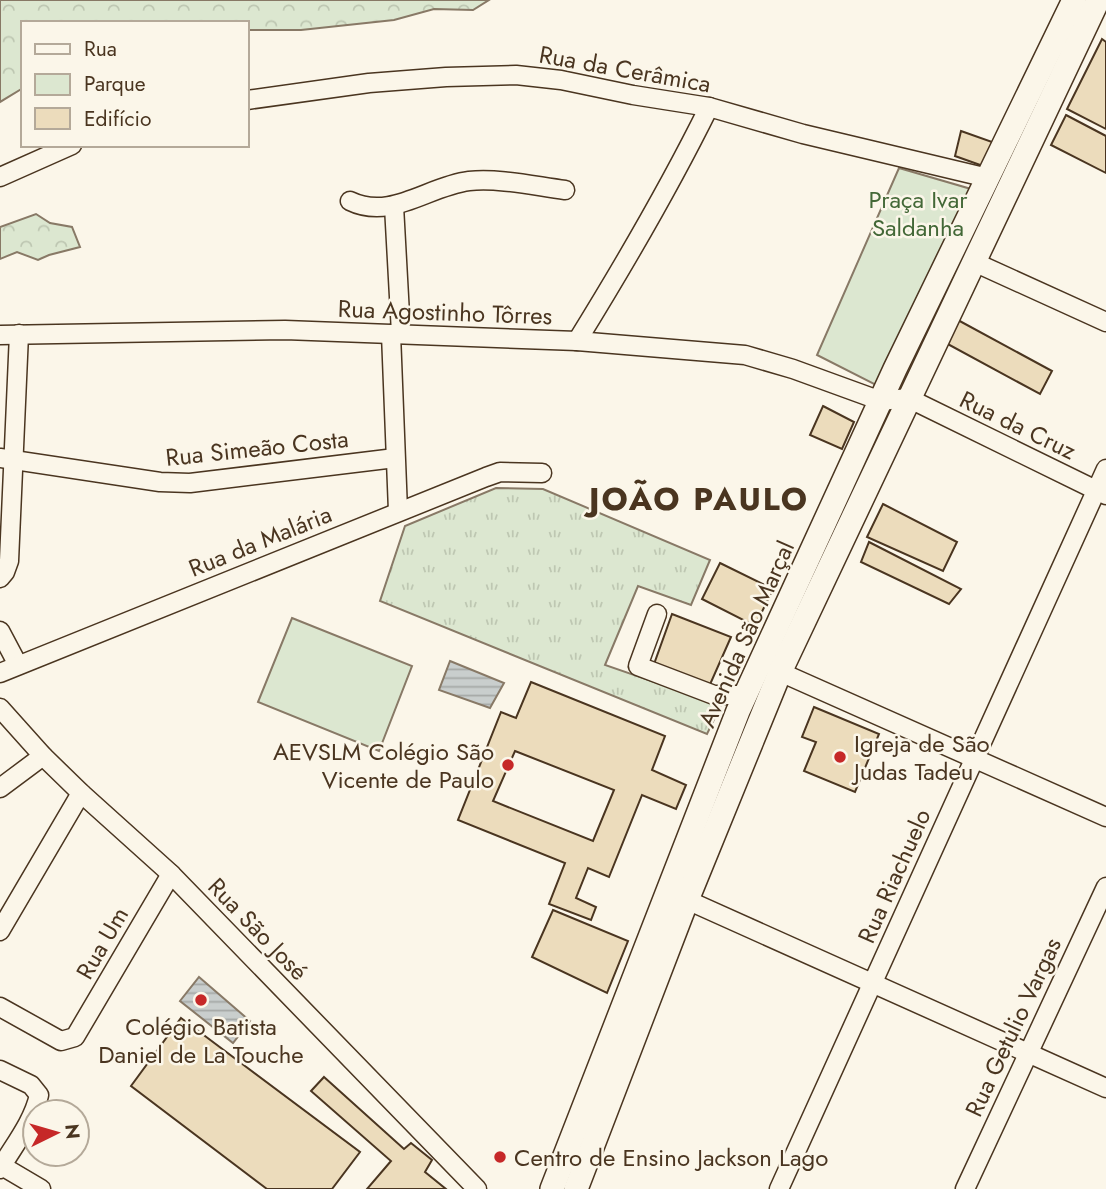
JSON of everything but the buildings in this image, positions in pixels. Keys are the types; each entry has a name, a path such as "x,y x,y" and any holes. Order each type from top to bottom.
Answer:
{"main road":[{"name":"Avenida São Marçal","path":"552,1189 745,695 988,178 1094,6"},
{"name":"Avenida São Marçal","path":"578,1188 687,900 780,672 1094,6"}],"street":[{"name":"Rua da Cerâmica","path":"248,100 369,83 516,75 561,80 709,107 803,134 988,178"},
{"path":"577,341 629,257 678,170 709,107"},
{"path":"0,177 68,147"},
{"path":"350,201 362,206 394,206 467,181 492,181 565,190"},
{"path":"394,206 395,458 398,511"},
{"path":"974,262 1106,323"},
{"name":"Rua Agostinho Tôrres","path":"0,335 285,330 577,341 745,355 793,369 881,401"},
{"path":"0,578 9,561 7,459 19,334"},
{"path":"881,401 908,398"},
{"name":"Rua da Cruz","path":"908,398 1101,493"},
{"name":"Rua Simeão Costa","path":"7,459 160,482 190,483 395,458"},
{"name":"Rua Riachuelo","path":"779,1189 974,758 1101,493 1106,469"},
{"name":"Rua da Malária","path":"0,673 500,472 542,473"},
{"path":"657,614 638,666 714,695 745,695"},
{"path":"0,631 18,665"},
{"path":"780,672 1106,817"},
{"name":"Rua São José","path":"0,708 81,793 171,874 477,1189"},
{"path":"0,788 43,756"},
{"path":"0,931 81,793"},
{"name":"Rua Um","path":"0,1007 61,1041 75,1037 171,874"},
{"name":"Rua Getulio Vargas","path":"965,1189 1106,887"},
{"path":"687,900 1029,1051 1106,1088"},
{"path":"0,1070 31,1086 39,1095 36,1108 1,1167 41,1189"}],"green space":[{"path":"0,0 489,0 473,10 434,9 394,20 301,30 248,30 248,21 21,21 21,89 0,102"},
{"name":"Praça Ivar Saldanha","path":"899,168 971,189 876,385 817,355"},
{"path":"36,214 50,223 72,227 80,247 38,260 17,252 0,259 0,227"},
{"path":"496,488 543,489 710,560 691,605 638,586 605,665 721,705 707,734 380,601 405,526"},
{"path":"292,618 412,666 379,751 258,702"}],"shaded area":[{"path":"450,661 504,683 490,708 439,690"},
{"path":"199,977 250,1021 233,1043 180,1001"}],"place":[{"name":"Igreja de São Judas Tadeu","path":"840,757"},
{"name":"AEVSLM Colégio São Vicente de Paulo","path":"508,765"},
{"name":"Colégio Batista Daniel de La Touche","path":"201,1000"},
{"name":"Centro de Ensino Jackson Lago","path":"500,1157"}],"district":[{"name":"JOÃO PAULO","path":"699,499"}]}
